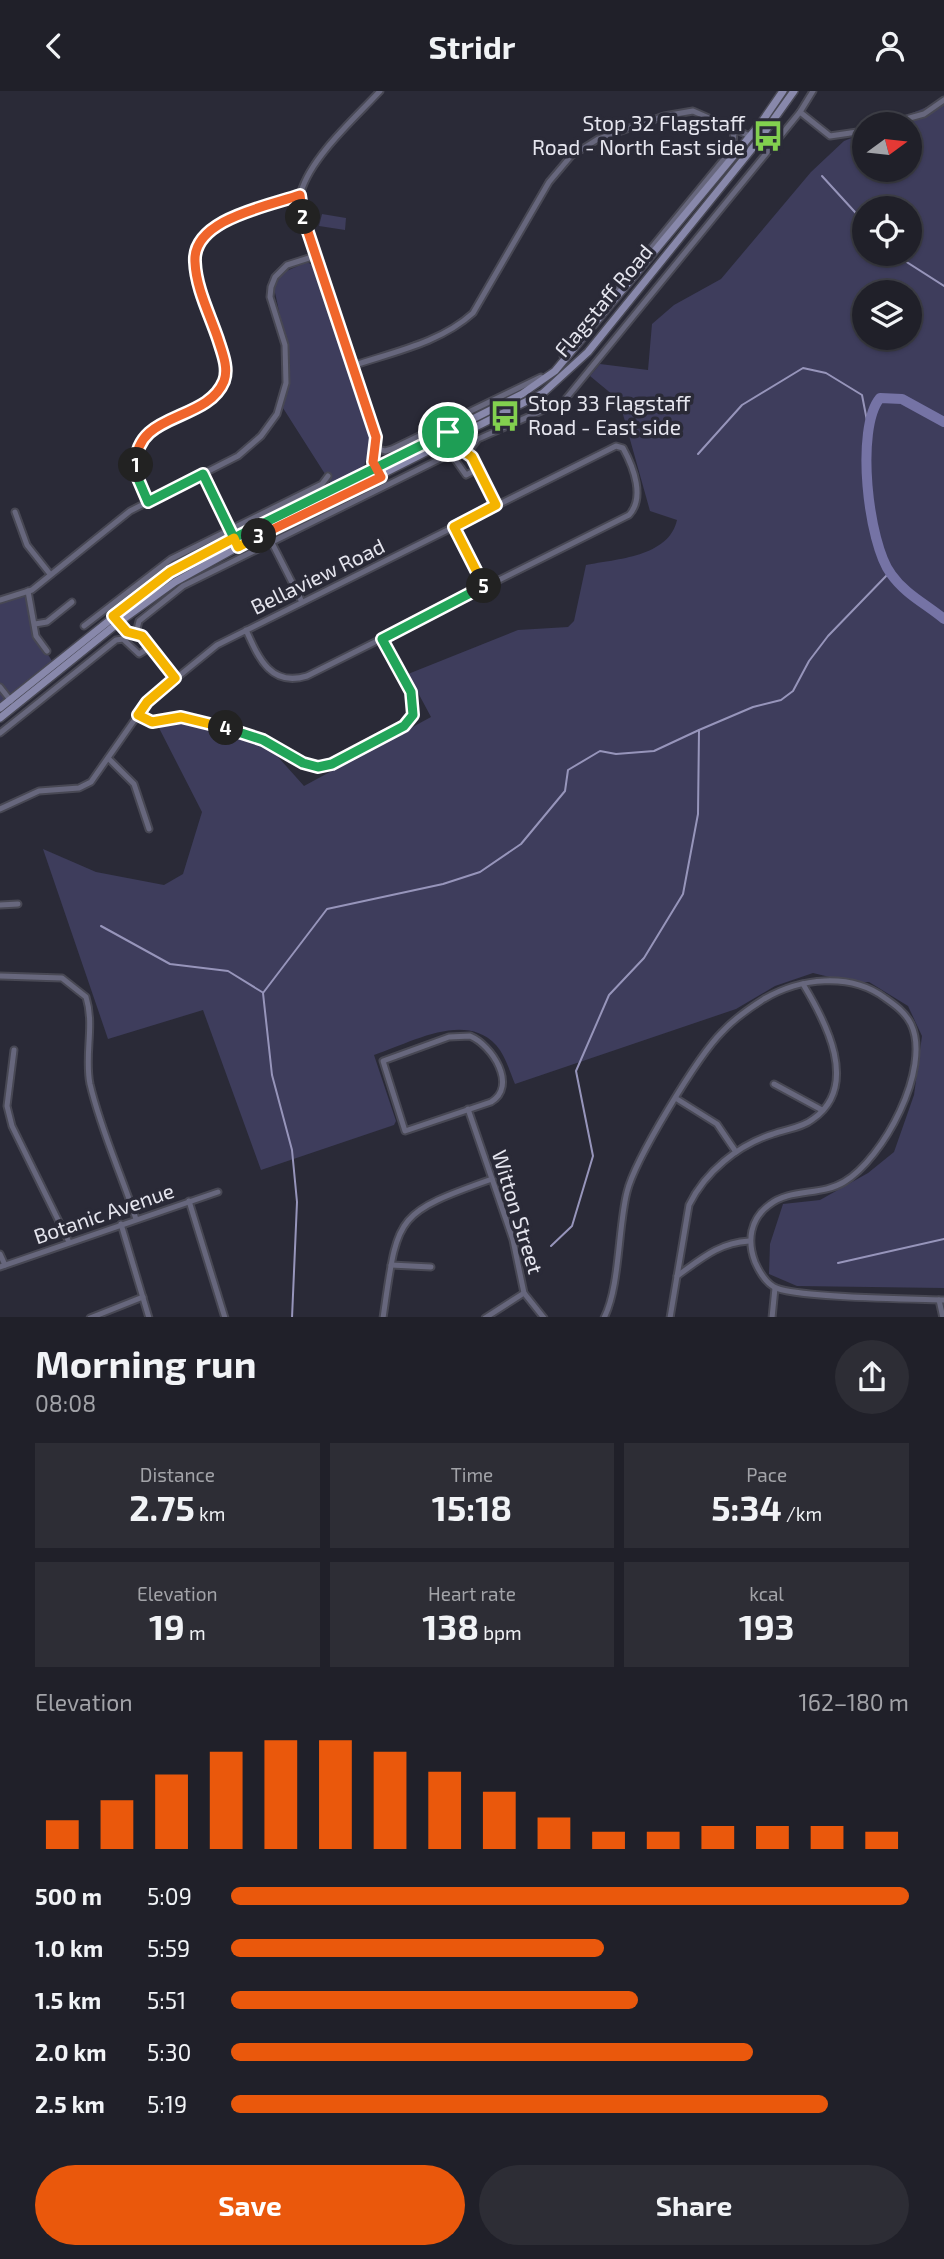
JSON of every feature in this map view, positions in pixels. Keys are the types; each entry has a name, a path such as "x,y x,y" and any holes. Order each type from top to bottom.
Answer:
{"main road":[{"name":"Flagstaff Road","path":"0,718 6,705 116,620 170,572 233,534 376,469 522,394 568,359 751,135 783,91"},
{"name":"Flagstaff Road","path":"116,620 175,582 238,547 453,441 543,393 588,352 759,140 794,91"}],"street":[{"path":"380,91 318,160 307,176 300,195 314,256 376,437 373,462 381,477"},
{"path":"468,452 478,439 564,401 800,112 813,91"},
{"path":"922,115 944,100"},
{"path":"352,366 431,339 462,323 473,313 549,183 583,148 598,139 680,112 693,111 759,140"},
{"path":"800,112 830,136 852,133"},
{"path":"376,448 385,451 392,449 546,375 724,159 733,146 734,130"},
{"path":"148,502 136,474 136,458 147,434 159,424 212,398 224,380 224,357 194,259 203,236 226,221 300,195"},
{"path":"0,600 28,591 130,511 238,456 251,446 278,414 286,383 285,345 270,297 271,287 287,265 314,256"},
{"path":"448,432 453,441 468,452 496,505"},
{"name":"Bellaview Road","path":"0,809 40,791 85,786 147,702 217,645 616,446 623,448 639,495 636,507 628,515 484,587"},
{"path":"135,633 139,621 183,586 446,456 454,458 466,475 478,469"},
{"path":"203,474 238,547"},
{"path":"82,617 86,624 157,568 233,534 321,484 328,476"},
{"path":"15,512 27,545 50,574"},
{"path":"246,631 260,660 269,671 281,679 295,680 382,639 484,587 454,527"},
{"path":"272,543 302,602"},
{"path":"28,591 36,636 47,651"},
{"path":"35,624 47,622 70,604 74,612"},
{"path":"116,620 127,632 135,633 151,647 175,678"},
{"path":"0,733 116,640 122,639 139,654 151,647"},
{"path":"138,715 152,722 181,717 205,723 263,740 303,763 318,767 332,764 404,726 413,715 411,692 382,639"},
{"path":"0,687 6,705"},
{"path":"108,758 134,784 149,829"},
{"path":"0,905 18,904"},
{"path":"0,976 62,978 86,997 91,1028 90,1081 107,1145 136,1219"},
{"path":"604,1317 632,1178 677,1098 720,1034 742,1012 770,996 803,984 835,980 850,982 879,993 900,1009 911,1024 915,1037 914,1066 902,1105 881,1146 867,1164 829,1190 791,1195 769,1204 759,1215 749,1241 762,1276 775,1288 802,1293 942,1300"},
{"path":"670,1317 689,1205 705,1178 736,1152 771,1134 800,1126 822,1110 838,1082 839,1070 816,1006 803,984"},
{"path":"449,1037 480,1040 493,1053 502,1089 496,1099 468,1109 405,1131 383,1061 449,1037"},
{"path":"14,1050 4,1106 69,1242"},
{"path":"774,1084 822,1110"},
{"path":"677,1098 717,1124 736,1152"},
{"name":"Witton Street","path":"468,1109 513,1240 524,1293 543,1317"},
{"path":"383,1317 397,1236 405,1222 435,1199 492,1179"},
{"name":"Botanic Avenue","path":"3,1266 218,1192"},
{"path":"189,1201 225,1317"},
{"path":"121,1224 149,1317"},
{"path":"677,1276 716,1248 728,1243 749,1241"},
{"path":"0,1254 3,1266"},
{"path":"391,1265 431,1267"},
{"path":"772,1317 775,1288"},
{"path":"487,1317 524,1293"},
{"path":"93,1317 143,1297"}],"shaded area":[{"path":"944,100 944,1288 797,1286 769,1274 770,1244 783,1204 820,1200 868,1173 894,1152 914,1095 922,1036 908,1006 869,982 850,982 813,973 775,986 736,1009 515,1084 499,1049 483,1035 453,1030 420,1038 374,1055 396,1121 394,1125 261,1170 203,1010 108,1039 43,849 96,872 164,885 183,874 202,812 158,726 178,722 227,733 270,748 304,786 431,717 408,674 518,630 568,627 574,621 586,565 626,558 653,549 664,542 677,520 650,511 619,400 590,376 600,364 648,370 652,324 674,305 721,279 811,172 844,141 852,138 852,182 922,182 922,112 914,112"},
{"path":"322,214 346,218 345,230 319,226"},
{"path":"307,262 316,267 373,438 363,469 332,485 283,408 290,362 274,288 282,273"},
{"path":"28,591 36,636 54,664 0,708 0,600"}],"waterway":[{"path":"822,176 852,209"},
{"path":"913,266 944,286"},
{"path":"698,454 742,405 803,368 826,373 862,395 868,426"},
{"path":"944,422 902,399 880,398 872,413 866,459 871,513 883,559 891,574 903,587 944,619"},
{"path":"551,1246 572,1226 593,1156 576,1071 609,995 644,958 683,894 698,814 699,730 753,707 781,700 793,691 809,661 828,636 889,573"},
{"path":"292,1317 297,1202 292,1150 272,1075 263,993 327,909 443,884 480,872 521,844 565,791 568,770 600,751 616,754 654,751 699,730"},
{"path":"101,926 170,964 228,971 262,992"},
{"path":"838,1263 944,1239"}],"place":[{"name":"Stop 32 Flagstaff Road - North East side","path":"768,136"},
{"name":"Stop 33 Flagstaff Road - East side","path":"505,416"}],"route":[{"path":"448,432 376,469 234,538 203,474 148,502 136,474 139,447 147,434 159,424 212,398 224,380 224,357 194,259 203,236 226,221 300,195 314,256 376,437 373,462 376,469 381,477 238,547 234,538 170,572 113,616 127,632 142,636 175,678 147,702 138,715 152,722 181,717 241,732 278,747 303,763 318,767 332,764 404,726 413,715 411,692 382,639 484,587 454,527 496,505 472,457 455,445 448,432"}]}
